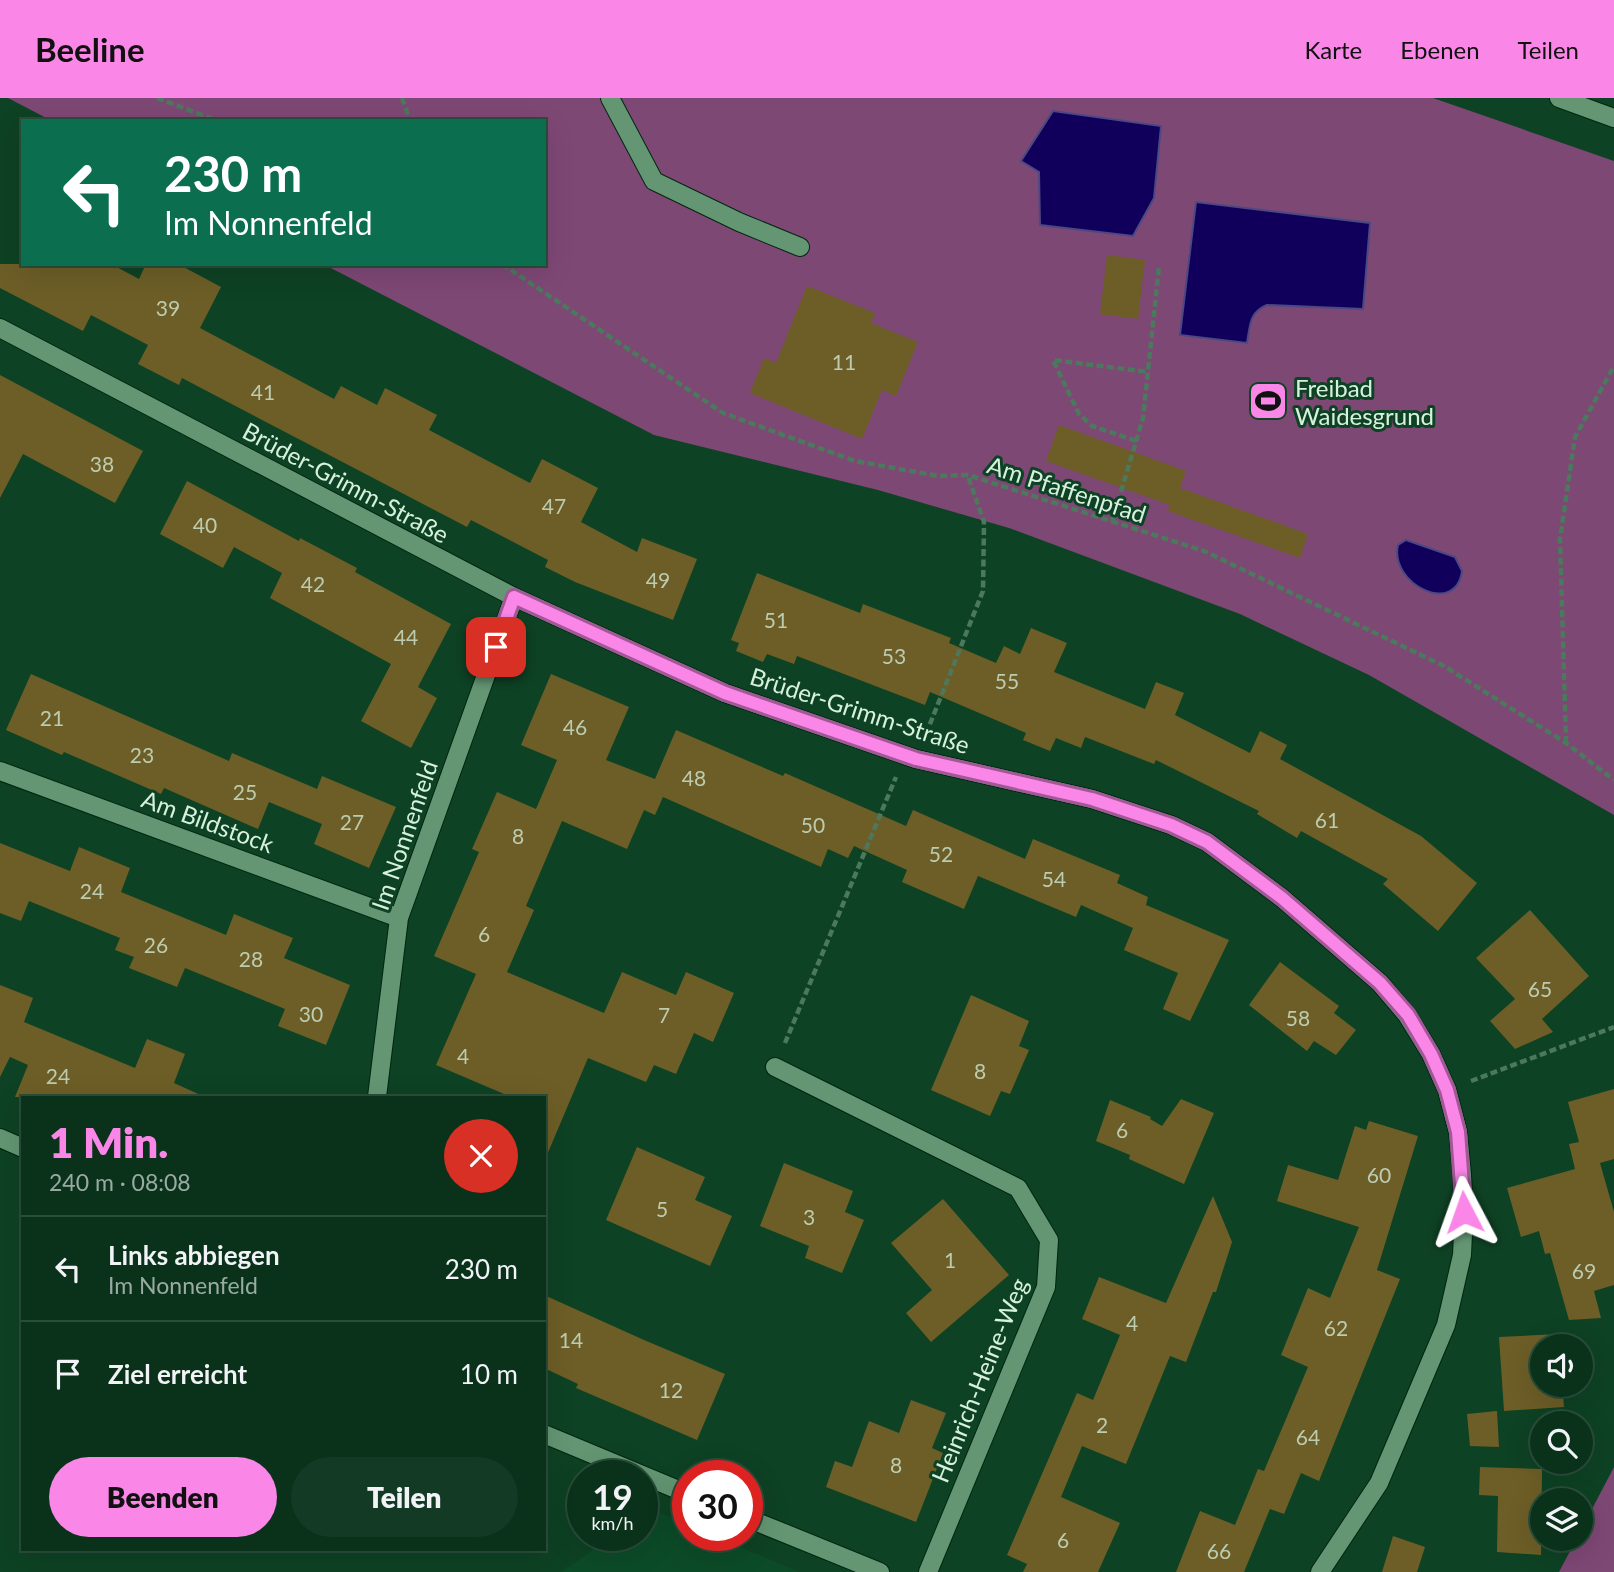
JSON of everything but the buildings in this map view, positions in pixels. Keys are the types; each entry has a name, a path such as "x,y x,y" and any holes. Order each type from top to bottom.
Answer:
{"street":[{"path":"610,98 654,181 738,222 800,247"},
{"path":"1559,98 1614,118"},
{"name":"Brüder-Grimm-Straße","path":"0,328 514,597 725,693 911,757 1092,799 1171,825 1207,842 1282,898 1380,983 1408,1015 1431,1054 1447,1090 1458,1132 1464,1212 1462,1255 1446,1325 1380,1483 1320,1572"},
{"name":"Im Nonnenfeld","path":"377,1096 399,918 514,597"},
{"name":"Am Bildstock","path":"0,771 399,918"},
{"name":"Heinrich-Heine-Weg","path":"775,1067 1018,1188 1049,1240 1046,1287 928,1572"},
{"path":"0,1138 21,1147"},
{"path":"546,1435 672,1487"},
{"path":"763,1524 880,1572"}],"path":[{"path":"157,98 213,119"},
{"path":"401,98 409,119"},
{"name":"Am Pfaffenpfad","path":"505,266 723,413 855,461 938,476 968,475 1204,551 1444,666 1566,743 1614,780"},
{"path":"1112,522 1143,418 1159,267"},
{"path":"1136,441 1092,426 1079,414 1053,360 1148,372"},
{"path":"1566,743 1560,539 1575,437 1614,366"},
{"path":"775,1067 983,591 984,522 968,475"},
{"path":"1447,1090 1614,1027"}],"shaded area":[{"name":"Freibad Waidesgrund","path":"8,98 1433,98 1614,161 1614,815 1369,675 1240,614 1009,528 878,490 654,435 327,266 546,266 546,119 48,119"},
{"path":"1053,111 1161,126 1154,198 1133,236 1040,225 1039,172 1021,161"},
{"path":"1196,202 1370,223 1363,309 1267,305 1254,316 1247,343 1180,335"},
{"path":"1406,540 1455,557 1462,571 1457,585 1448,592 1437,593 1424,590 1413,582 1403,572 1398,559 1398,545"},
{"path":"1614,1467 1614,1572 1559,1572 1570,1551 1593,1551 1593,1507"},
{"path":"658,1512 672,1518 672,1551 750,1551 799,1572 562,1572 591,1551 658,1551"}],"place":[{"name":"Freibad Waidesgrund","path":"1268,401"}],"route":[{"path":"496,647 514,597 725,693 916,759 1092,799 1171,825 1207,842 1282,898 1380,983 1408,1015 1431,1054 1447,1090 1458,1132 1464,1212"}]}
